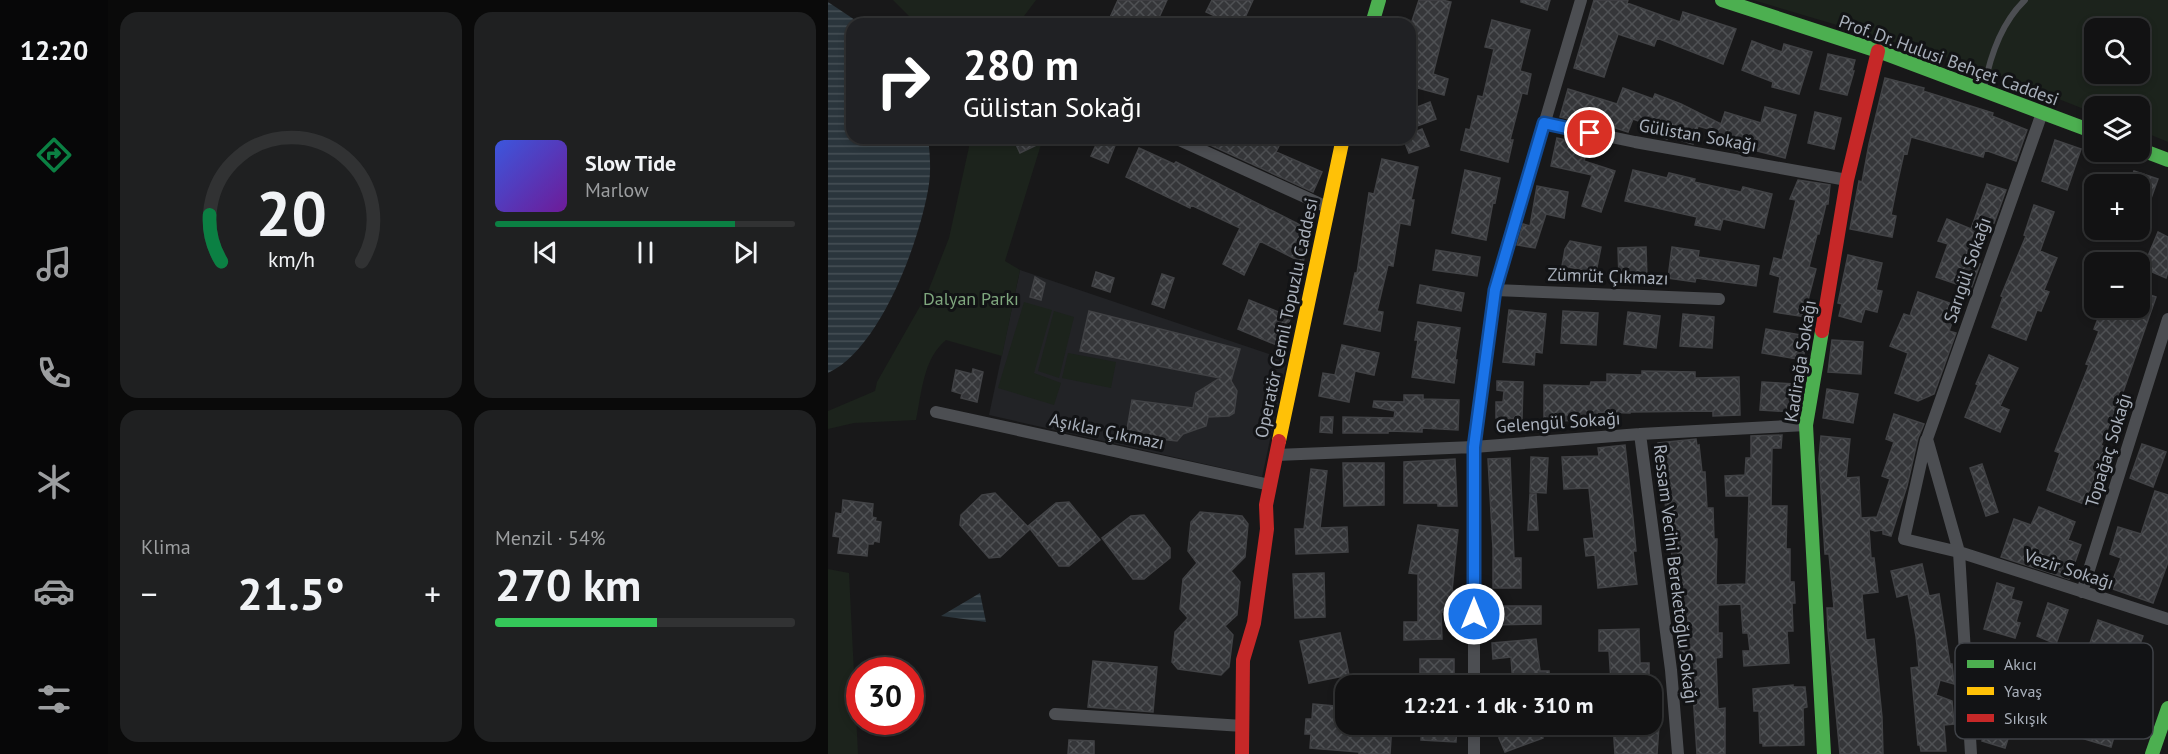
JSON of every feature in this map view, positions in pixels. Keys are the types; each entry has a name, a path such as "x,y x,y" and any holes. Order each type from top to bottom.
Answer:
{"street":[{"path":"1374,18 1379,0"},
{"path":"1474,675 1474,447 1495,290 1581,0"},
{"name":"Prof. Dr. Hulusi Behçet Caddesi","path":"1722,0 1878,51 2084,128"},
{"name":"Kadirağa Sokağı","path":"1824,754 1806,425 1847,180 1878,51"},
{"name":"Sarıgül Sokağı","path":"1959,552 1904,539 1927,439 2042,113"},
{"name":"Gülistan Sokağı","path":"1544,123 1635,142 1847,180"},
{"path":"1189,144 1327,207"},
{"name":"Operatör Cemil Topuzlu Caddesi","path":"1242,754 1243,660 1246,649 1239,629 1253,530 1266,505 1342,144"},
{"path":"2150,153 2168,160"},
{"name":"Zümrüt Çıkmazı","path":"1495,290 1719,299"},
{"name":"Topağaç Sokağı","path":"2082,592 2168,319"},
{"name":"Aşıklar Çıkmazı","path":"936,412 1270,485"},
{"name":"Gelengül Sokağı","path":"1276,455 1474,447 1640,434 1806,425"},
{"name":"Ressam Vecihi Bereketoğlu Sokağı","path":"1640,434 1671,670 1678,754"},
{"path":"1927,439 1959,552 1964,643"},
{"name":"Vezir Sokağı","path":"1959,552 2168,619"},
{"path":"2152,754 2168,708"},
{"path":"1055,714 1242,726"},
{"path":"1474,735 1474,754"},
{"path":"1970,739 1971,754"}],"lane":[{"path":"1983,91 1990,60 2006,22 2025,0"}],"shaded area":[{"path":"828,2 852,18 846,18 846,144 929,144 930,167 925,207 908,261 895,290 865,341 847,360 828,373"},
{"path":"1020,270 1287,360 1262,477 989,415"},
{"path":"980,593 986,622 941,616"}],"green space":[{"path":"893,0 1036,0 1022,18 911,18"},
{"path":"1753,0 2168,0 2168,142 2150,135 2150,96 2084,96 2084,109 1978,67"},
{"name":"Dalyan Parkı","path":"968,144 1041,144 1005,261 1020,270 1002,356 946,340 938,348 928,366 916,420 854,423 828,429 828,411 875,391 877,382 927,294 949,238"},
{"path":"1024,302 1052,310 1034,373 1061,383 1054,405 998,388"},
{"path":"1054,311 1074,317 1059,378 1038,371"},
{"path":"1068,353 1116,362 1111,388 1062,378"},
{"path":"828,569 849,573 853,657 846,657 846,735 857,735 858,754 828,754"}],"building":[{"path":"1118,0 1167,0 1159,18 1110,18"},
{"path":"1212,0 1253,0 1245,18 1219,18 1206,12"},
{"path":"1419,0 1451,2 1433,74 1448,79 1444,95 1416,88 1416,18 1413,18"},
{"path":"1521,0 1550,0 1547,10 1521,2"},
{"path":"1594,0 1628,0 1627,3 1680,22 1683,12 1736,29 1723,64 1657,38 1654,46 1618,34 1604,77 1574,68"},
{"path":"1492,20 1530,30 1520,71 1531,74 1527,94 1522,93 1510,140 1513,140 1508,162 1461,150 1466,129 1470,130 1478,96 1483,97 1494,49 1485,47"},
{"path":"1752,41 1782,52 1784,44 1812,52 1799,94 1772,87 1773,82 1742,70"},
{"path":"1828,54 1855,60 1847,95 1820,89"},
{"path":"1885,78 1924,88 1923,91 1993,113 1992,116 2027,130 2016,161 1985,150 1983,157 1911,137 1907,154 1904,153 1891,215 1896,216 1892,237 1850,229 1859,181 1862,182"},
{"path":"1623,88 1653,99 1655,94 1721,124 1725,112 1761,123 1765,107 1796,115 1785,158 1745,148 1744,153 1715,145 1719,132 1698,126 1693,144 1668,137 1667,139 1642,129 1644,123 1633,119 1628,132 1600,123 1599,126 1560,117 1568,89 1617,104"},
{"path":"1430,102 1436,119 1417,126 1416,108"},
{"path":"1815,112 1841,118 1834,149 1808,143"},
{"path":"1422,129 1429,146 1409,153 1405,144 1416,144 1416,132"},
{"path":"1557,138 1588,145 1584,161 1615,171 1601,212 1582,206 1592,175 1551,166"},
{"path":"2055,140 2081,149 2067,190 2042,181"},
{"path":"1016,144 1039,144 1020,153"},
{"path":"1096,144 1116,144 1108,163 1091,156"},
{"path":"1208,144 1280,144 1276,152 1322,172 1313,192"},
{"path":"1139,148 1174,164 1176,162 1310,230 1303,263 1260,241 1244,275 1223,264 1240,228 1191,205 1190,208 1126,177"},
{"path":"1382,159 1418,167 1411,200 1414,200 1410,225 1400,223 1393,266 1388,265 1377,311 1383,312 1380,331 1344,324 1355,273 1357,273 1369,193 1374,194"},
{"path":"1465,170 1500,178 1486,240 1452,233"},
{"path":"1633,170 1667,178 1669,173 1695,179 1694,182 1741,192 1743,187 1772,194 1764,228 1723,219 1720,230 1695,225 1697,217 1625,201"},
{"path":"2150,176 2158,179 2150,201"},
{"path":"1798,180 1830,185 1828,204 1826,204 1809,267 1816,269 1806,317 1774,312 1780,277 1770,274 1774,258 1782,260 1796,200 1790,199"},
{"path":"1987,184 2006,190 1994,223 1991,222 1975,263 1980,264 1971,289 1936,277 1948,244 1938,241 1947,219 1971,229"},
{"path":"1537,186 1568,192 1564,218 1546,214 1535,248 1517,245 1523,224 1530,226"},
{"path":"2034,205 2054,212 2040,251 2057,258 2044,290 2049,292 2041,311 2037,310 2026,340 1992,327 2003,297 2001,296 2026,236 2024,235"},
{"path":"2158,232 2168,237 2166,278 2150,271 2150,252"},
{"path":"1570,241 1601,247 1596,272 1562,266 1565,249"},
{"path":"1646,247 1647,278 1619,279 1618,248"},
{"path":"1672,247 1699,251 1698,257 1759,266 1756,286 1696,278 1695,282 1668,278"},
{"path":"1436,250 1480,257 1477,276 1433,270"},
{"path":"1848,255 1882,263 1876,290 1882,291 1877,312 1865,309 1861,322 1839,316 1842,304 1838,303"},
{"path":"1096,272 1114,278 1110,292 1092,286"},
{"path":"1162,274 1174,278 1164,308 1152,304"},
{"path":"1035,277 1045,283 1041,300 1030,297"},
{"path":"1420,285 1464,293 1461,311 1417,303"},
{"path":"1918,292 1958,306 1949,331 1956,333 1934,394 1918,401 1895,393 1908,353 1890,346 1904,314 1910,316"},
{"path":"2150,295 2156,297 2150,314"},
{"path":"1249,300 1291,317 1279,346 1238,329"},
{"path":"1509,310 1546,314 1542,353 1535,352 1534,365 1503,362"},
{"path":"1089,311 1240,349 1231,381 1237,391 1234,413 1229,416 1208,417 1206,426 1183,434 1177,441 1126,435 1132,400 1193,408 1196,393 1220,378 1080,351"},
{"path":"1563,311 1598,313 1596,345 1561,343"},
{"path":"1628,312 1660,316 1656,348 1624,344"},
{"path":"1683,314 1714,317 1712,348 1680,346"},
{"path":"2098,318 2149,318 2122,395 2101,445 2106,448 2084,504 2047,490 2060,453 2055,451 2089,365 2086,364 2099,331 2094,329"},
{"path":"1418,322 1460,328 1454,383 1412,377 1418,340 1415,340"},
{"path":"1766,329 1807,336 1803,360 1762,353"},
{"path":"1832,340 1863,342 1861,374 1828,372"},
{"path":"1342,345 1379,353 1374,375 1355,371 1349,402 1319,396 1323,373 1335,375"},
{"path":"1989,355 2018,368 2000,406 2009,410 2000,432 1965,417"},
{"path":"973,369 983,372 977,402 961,398 962,394 952,391 956,370 972,374"},
{"path":"1642,371 1695,372 1695,378 1739,377 1740,415 1713,416 1713,411 1597,412 1597,419 1544,422 1544,385 1590,386 1591,382 1607,382 1607,374 1642,375"},
{"path":"1497,381 1523,382 1522,419 1496,418 1496,402 1503,402 1504,391 1497,390"},
{"path":"1762,382 1795,384 1794,412 1760,410"},
{"path":"1827,389 1858,394 1853,423 1823,418"},
{"path":"1404,395 1423,395 1423,399 1459,400 1458,430 1422,428 1422,432 1343,433 1343,417 1394,418 1395,411 1373,407 1374,401 1404,402"},
{"path":"1894,414 1924,424 1891,536 1883,534 1883,530 1869,529 1871,558 1874,558 1878,592 1862,594 1866,640 1874,639 1882,717 1883,754 1840,754 1828,630 1827,608 1834,608 1829,554 1825,554 1819,459 1821,436 1850,439 1846,478 1859,477 1861,518 1877,517 1890,479 1882,476 1894,442 1886,439"},
{"path":"1321,417 1333,417 1332,433 1320,432"},
{"path":"1782,435 1781,448 1772,448 1771,506 1787,506 1786,549 1790,549 1790,582 1794,582 1795,603 1792,603 1793,631 1787,631 1789,663 1744,666 1743,651 1750,651 1748,633 1743,633 1741,604 1718,605 1718,633 1722,633 1722,657 1716,658 1718,709 1725,708 1725,754 1697,754 1693,694 1684,694 1680,634 1682,634 1682,594 1675,594 1675,563 1672,563 1671,530 1667,531 1665,499 1662,499 1658,443 1696,439 1697,446 1699,445 1702,472 1705,472 1707,508 1713,508 1714,539 1717,539 1716,585 1746,584 1749,496 1726,496 1725,476 1745,475 1746,458 1751,458 1751,436"},
{"path":"2142,444 2166,452 2153,487 2130,478"},
{"path":"1625,445 1636,551 1633,551 1637,584 1598,588 1595,555 1586,556 1584,539 1594,538 1589,488 1564,489 1562,457 1599,456 1598,448"},
{"path":"1531,457 1548,458 1546,493 1530,492"},
{"path":"1510,458 1514,558 1521,558 1521,588 1493,588 1488,459"},
{"path":"1455,459 1457,506 1438,506 1438,503 1404,503 1404,462"},
{"path":"1343,463 1384,463 1384,505 1344,506"},
{"path":"1982,464 1998,512 1986,516 1970,468"},
{"path":"1311,469 1327,471 1320,528 1347,527 1348,552 1296,554 1295,529 1304,529"},
{"path":"2155,491 2168,495 2168,562 2153,603 2110,588 2121,558 2110,554 2118,527 2141,534"},
{"path":"995,493 1030,529 1000,557 989,558 960,525 961,515 982,495"},
{"path":"1530,494 1536,494 1538,530 1528,530"},
{"path":"843,500 873,504 872,517 876,518 875,521 881,522 879,542 874,541 873,544 868,544 867,556 838,553 840,537 833,536 836,513 842,514"},
{"path":"1069,502 1100,540 1069,566 1059,566 1028,526 1056,503"},
{"path":"2039,507 2075,522 2068,540 2081,545 2069,579 2001,557 2014,519 2031,525"},
{"path":"1200,512 1242,516 1248,524 1245,557 1231,571 1240,582 1237,615 1225,626 1233,635 1229,667 1221,675 1178,669 1172,662 1175,632 1188,618 1180,609 1183,579 1197,563 1188,551 1191,522"},
{"path":"1144,515 1170,548 1170,558 1144,579 1133,579 1102,538 1131,516"},
{"path":"1418,525 1458,530 1452,591 1457,591 1457,612 1441,612 1442,639 1404,640 1404,622 1418,622 1418,574 1409,573"},
{"path":"1922,564 1929,596 1939,594 1950,664 1952,664 1954,684 1940,680 1936,695 1952,701 1954,724 1944,725 1946,751 1921,751 1918,745 1911,668 1919,667 1916,636 1908,594 1897,597 1891,571"},
{"path":"1324,573 1325,617 1295,618 1293,574"},
{"path":"1997,583 2014,588 2011,599 2022,602 2016,622 2020,623 2015,638 1984,629"},
{"path":"2048,603 2068,610 2056,643 2037,636"},
{"path":"1491,606 1541,606 1541,624 1491,625"},
{"path":"2098,620 2143,636 2140,643 2090,643"},
{"path":"1639,629 1640,663 1649,663 1649,675 1611,675 1609,651 1599,651 1599,630"},
{"path":"1340,633 1349,675 1335,675 1335,678 1309,683 1300,641"},
{"path":"1536,639 1540,671 1549,671 1549,675 1512,675 1511,657 1493,659 1492,643"},
{"path":"1420,659 1454,659 1454,674 1420,673"},
{"path":"1093,661 1157,667 1153,712 1088,707"},
{"path":"1793,685 1793,687 1805,687 1807,707 1803,708 1804,745 1763,746 1763,743 1760,743 1759,711 1754,711 1753,689"},
{"path":"1313,704 1335,706 1335,735 1391,735 1390,754 1359,754 1359,752 1310,748 1311,734 1305,734 1306,719 1312,719"},
{"path":"1421,735 1456,735 1456,742 1421,740"},
{"path":"1499,735 1542,735 1543,738 1505,752"},
{"path":"1614,735 1658,735 1657,754 1615,754"},
{"path":"1983,739 2008,739 2005,748 1982,741"},
{"path":"2085,739 2113,739 2111,747"},
{"path":"1069,740 1094,741 1094,754 1068,754"}],"traffic: fast":[{"path":"1374,18 1379,0"},
{"path":"1722,0 1878,51 2084,128"},
{"path":"2150,153 2168,160"},
{"path":"1822,331 1806,425 1824,754"},
{"path":"2152,754 2168,708"}],"traffic: slow":[{"path":"1279,441 1342,144"}],"traffic: jam":[{"path":"1822,331 1847,180 1878,51"},
{"path":"1242,754 1243,660 1254,623 1267,529 1266,505 1279,441"}],"route":[{"path":"1474,614 1474,447 1495,290 1544,123 1590,133"}]}
